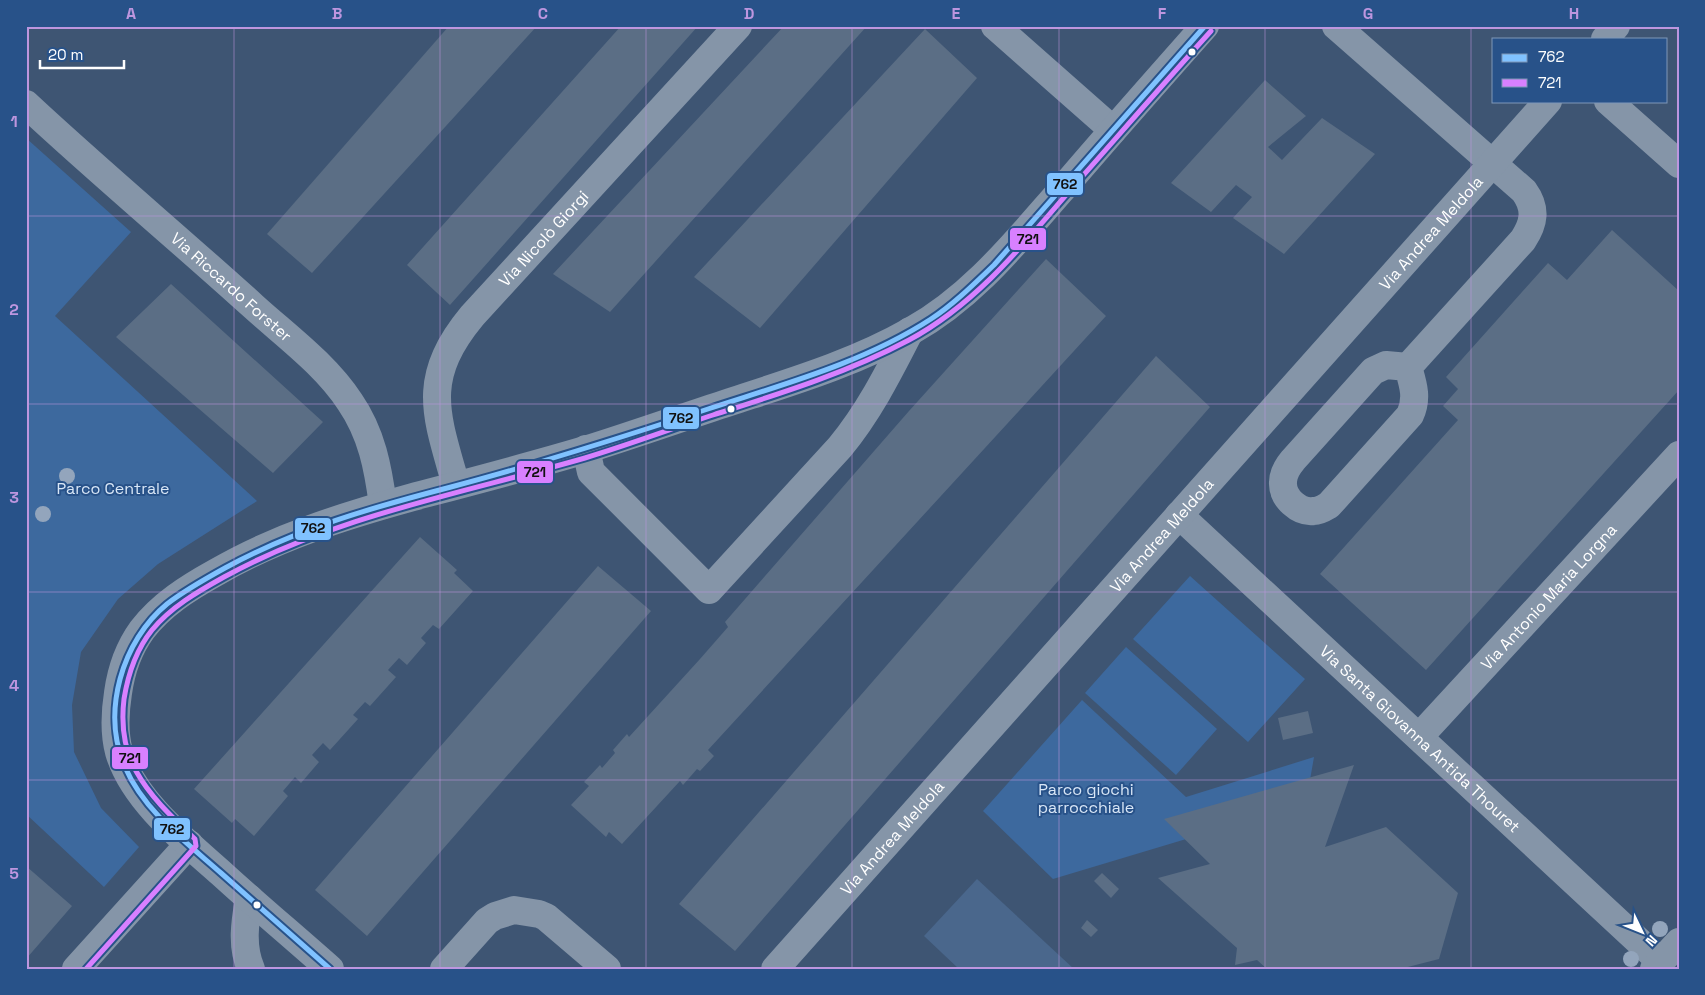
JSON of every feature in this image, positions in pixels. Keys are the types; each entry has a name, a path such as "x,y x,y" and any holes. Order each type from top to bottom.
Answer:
{"street":[{"name":"Via Nicolò Giorgi","path":"456,485 436,410 438,379 454,341 472,316 738,26"},
{"path":"995,26 1113,130"},
{"path":"330,969 189,844 144,798 129,775 119,752 115,716 116,701 122,670 135,641 151,620 190,587 239,558 318,526 383,505 586,450 795,381 865,354 910,332 943,311 978,281 1006,253 1205,26"},
{"path":"1336,26 1524,191 1530,199 1534,214 1529,230 1523,240 1408,367"},
{"path":"1606,38 1616,26"},
{"name":"Via Andrea Meldola","path":"775,969 1547,102"},
{"path":"1609,102 1679,164"},
{"name":"Via Riccardo Forster","path":"26,104 315,362 335,383 356,411 373,446 383,505"},
{"path":"586,450 591,472 709,590 858,425 881,388 910,332"},
{"path":"1386,365 1408,367 1415,400 1410,415 1329,505 1316,511 1308,511 1300,509 1292,503 1287,497 1282,483 1287,468 1293,460 1373,371 1386,365"},
{"name":"Via Antonio Maria Lorgna","path":"1419,737 1679,455"},
{"name":"Via Santa Giovanna Antida Thouret","path":"1179,515 1419,737 1657,965"},
{"path":"76,969 189,844"},
{"path":"249,898 244,937 251,969"},
{"path":"444,969 487,921 495,916 514,910 533,912 546,916 607,969"},
{"path":"1657,965 1679,942"}],"green space":[{"name":"Parco Centrale","path":"26,138 131,232 55,316 257,501 158,564 118,599 81,652 72,705 74,752 101,808 139,847 104,887 26,814"},
{"path":"1190,576 1305,679 1248,742 1133,639"},
{"path":"1126,647 1217,729 1176,775 1085,693"},
{"name":"Parco giochi parrocchiale","path":"1082,700 1186,797 1314,757 1306,803 1053,879 983,811"}],"shaded area":[{"path":"977,879 1074,969 959,969 924,936"}],"building":[{"path":"449,26 537,26 312,273 267,234"},
{"path":"621,26 698,26 450,305 407,265"},
{"path":"784,26 867,26 610,312 553,274"},
{"path":"925,29 977,78 760,328 694,277"},
{"path":"1265,80 1306,116 1268,147 1282,160 1322,118 1375,154 1284,254 1233,218 1252,197 1236,185 1211,212 1171,183"},
{"path":"1612,230 1679,291 1679,390 1426,670 1320,574 1458,420 1443,406 1458,389 1446,377 1548,263 1567,280"},
{"path":"1046,259 1106,316 708,750 714,756 700,771 697,769 683,785 680,781 622,844 609,832 606,837 571,805 589,786 584,782 600,765 602,768 615,753 613,750 627,734 629,737 700,659 728,627 725,622 909,411"},
{"path":"171,284 323,422 273,473 116,337"},
{"path":"1156,356 1210,407 735,951 679,904"},
{"path":"420,537 457,570 454,573 473,591 439,629 433,625 421,638 426,643 407,665 399,658 388,670 396,677 370,706 365,702 353,715 358,719 330,750 323,743 312,755 319,762 301,783 295,777 283,791 288,796 254,836 235,819 232,823 194,789"},
{"path":"598,566 651,611 367,936 315,890"},
{"path":"1308,711 1313,733 1283,740 1278,718"},
{"path":"1354,765 1325,847 1386,827 1458,893 1439,959 1400,969 1267,969 1257,960 1235,965 1237,948 1158,878 1210,864 1164,819"},
{"path":"26,866 72,906 26,959"},
{"path":"1102,873 1119,889 1111,898 1094,881"},
{"path":"1087,920 1098,930 1091,937 1081,928"}],"transit line":[{"name":"762","path":"330,969 167,825 154,812 133,783 118,746 115,724 116,701 120,679 128,657 138,637 151,619 167,604 210,576 252,554 336,520 580,450 765,391 851,360 905,334 948,307 994,265 1205,26"},
{"name":"721","path":"86,969 196,846 195,839 163,807 142,781 132,763 124,736 124,699 128,680 141,646 152,630 167,614 194,594 224,577 266,556 310,538 401,508 617,448 837,373 909,340 956,309 1017,252 1211,31"}]}
